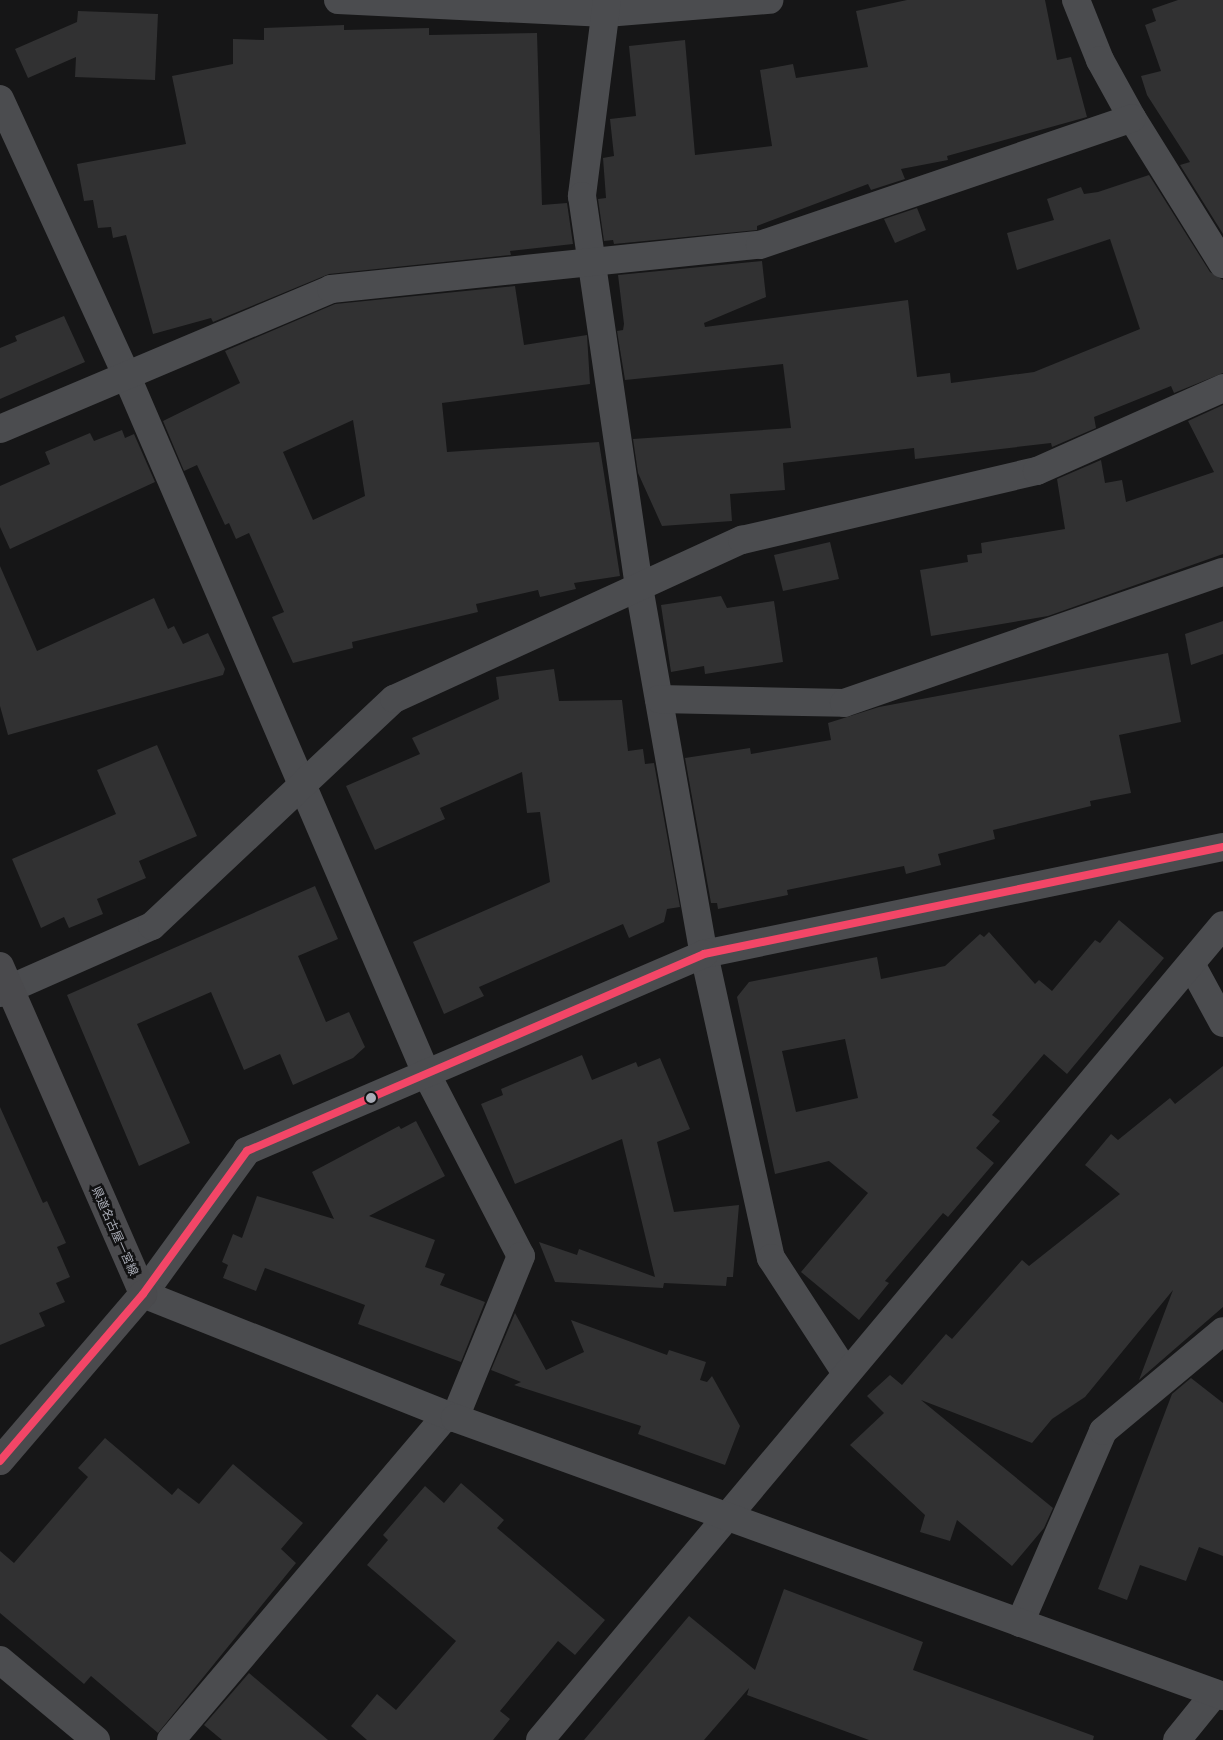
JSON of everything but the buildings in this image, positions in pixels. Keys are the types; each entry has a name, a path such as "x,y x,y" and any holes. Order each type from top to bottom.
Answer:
{"main road":[{"name":"県道名古屋一宮線","path":"3,982 143,1294"},
{"path":"0,1461 143,1294"}],"street":[{"path":"338,0 607,7 769,0"},
{"path":"1076,0 1100,60 1132,118 1223,264"},
{"path":"607,7 582,196 639,587 704,954 771,1258 846,1372"},
{"path":"0,99 127,377 426,1073 521,1256 451,1417 171,1740"},
{"path":"0,429 127,377 331,289 592,264 760,245 1132,118"},
{"path":"3,982 152,926 394,698 742,540 1037,471 1223,388"},
{"path":"659,699 844,703 1223,572"},
{"path":"1176,1740 1219,1695 451,1417 143,1294 247,1151 704,954 1223,848"},
{"path":"540,1740 725,1516 1223,926"},
{"path":"1191,964 1223,1023"},
{"path":"1020,1623 1103,1431 1223,1331"},
{"path":"0,1660 96,1740"}],"transit line":[{"path":"0,1461 143,1294 247,1151 704,954 1223,847"}]}
